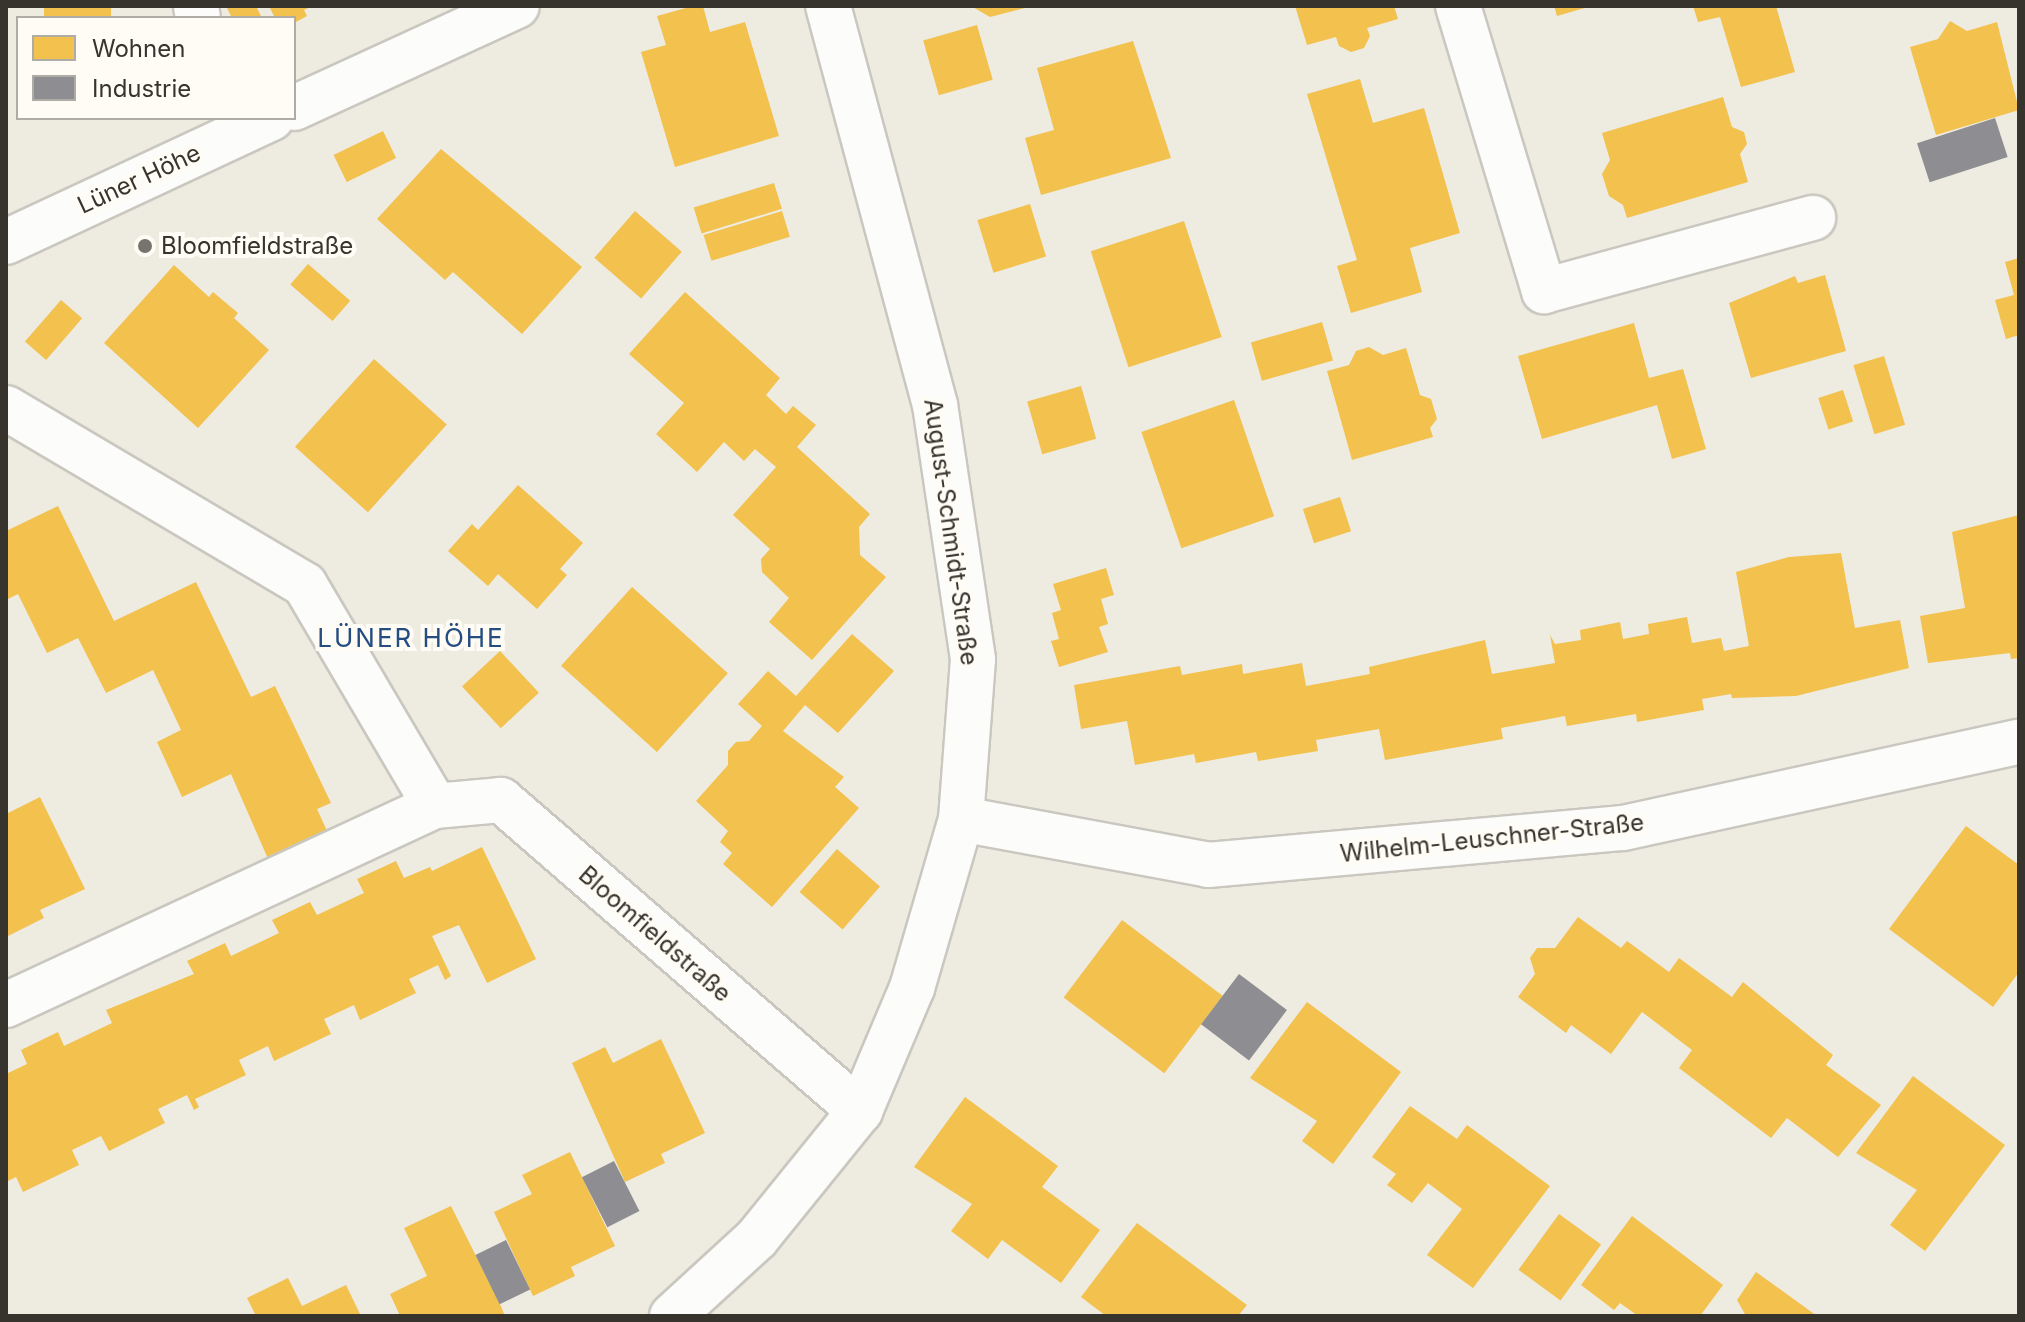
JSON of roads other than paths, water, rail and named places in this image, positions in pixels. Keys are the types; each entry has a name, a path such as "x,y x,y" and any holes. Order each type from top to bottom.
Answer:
{"street":[{"path":"296,107 517,6"},
{"name":"August-Schmidt-Straße","path":"672,1316 757,1238 860,1111 912,988 961,819 973,659 935,405 828,6"},
{"path":"1458,6 1544,291 1813,218"},
{"name":"Lüner Höhe","path":"6,242 225,128 263,120"},
{"path":"6,408 305,585 435,806"},
{"name":"Wilhelm-Leuschner-Straße","path":"961,819 1208,865 1623,828 2019,742"},
{"name":"Bloomfieldstraße","path":"6,1005 435,806 501,800 860,1111"}],"place":[{"name":"Bloomfieldstraße","path":"145,246"}],"district":[{"name":"LÜNER HÖHE","path":"411,638"}]}
